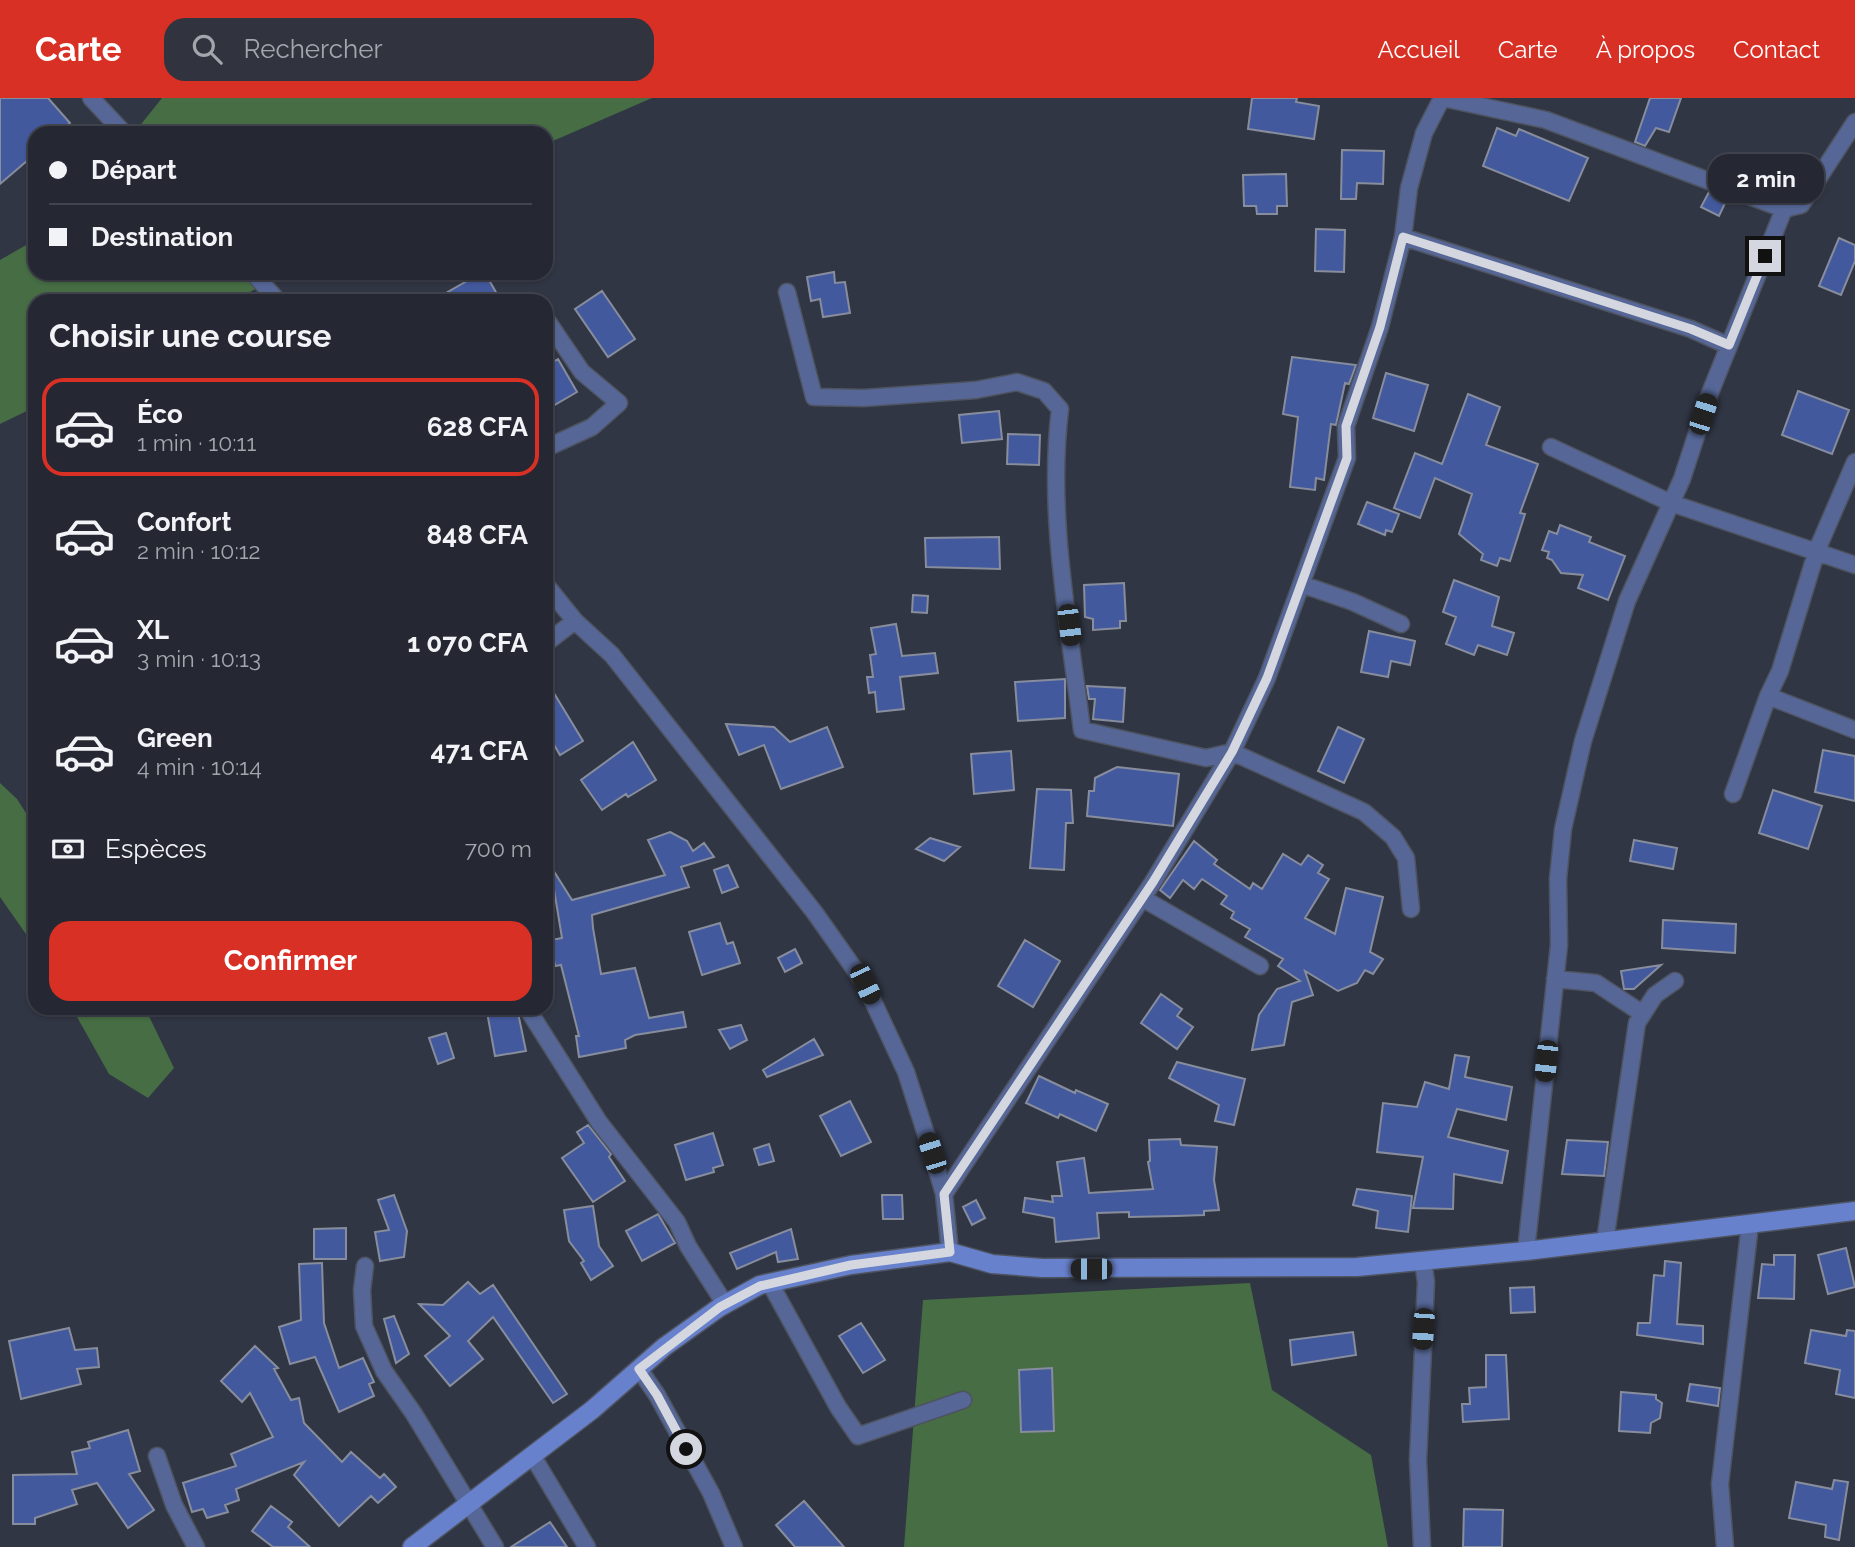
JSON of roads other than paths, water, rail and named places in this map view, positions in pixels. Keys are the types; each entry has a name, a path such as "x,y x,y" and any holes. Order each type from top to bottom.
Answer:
{"street":[{"path":"91,98 117,126"},
{"path":"944,1194 1142,898 1232,752 1267,678 1347,458 1346,426 1380,327 1403,237 1409,188 1424,133 1443,98 1546,120 1784,209 1801,205 1855,122"},
{"path":"1526,1251 1555,979 1563,829 1583,741 1627,601 1671,503 1729,345 1784,209"},
{"path":"1403,237 1691,329 1729,345"},
{"path":"259,280 272,294"},
{"path":"787,292 814,397 864,398 976,390 1017,382 1044,391 1060,409 1055,482 1057,521 1082,730 1206,758 1232,752 1364,812 1393,836 1406,858 1411,909"},
{"path":"553,329 582,372 619,403 592,427 553,445"},
{"path":"1551,447 1671,503 1855,565"},
{"path":"1733,794 1768,696 1780,671 1817,550 1855,462"},
{"path":"1301,584 1353,602 1401,624"},
{"path":"553,594 575,621 612,655 815,913 865,984 906,1072 944,1194 950,1252"},
{"path":"553,638 575,621"},
{"path":"1768,696 1855,730"},
{"path":"1142,898 1260,967"},
{"path":"1555,979 1595,983 1643,1014"},
{"path":"1605,1241 1637,1023 1655,995 1675,981"},
{"path":"531,1015 599,1122 677,1222 688,1246 725,1304"},
{"path":"412,1547 532,1455 664,1347 725,1304 770,1283 851,1265 950,1252 992,1264 1042,1268 1357,1268 1526,1251 1855,1211"},
{"path":"1725,1547 1720,1484 1750,1224"},
{"path":"1422,1547 1418,1460 1426,1282 1423,1261"},
{"path":"365,1266 362,1290 364,1325 383,1371 414,1414 495,1547"},
{"path":"770,1283 838,1407 858,1436 963,1400"},
{"path":"639,1369 657,1395 711,1493 734,1547"},
{"path":"532,1455 587,1547"},
{"path":"157,1456 174,1505 196,1547"}]}
